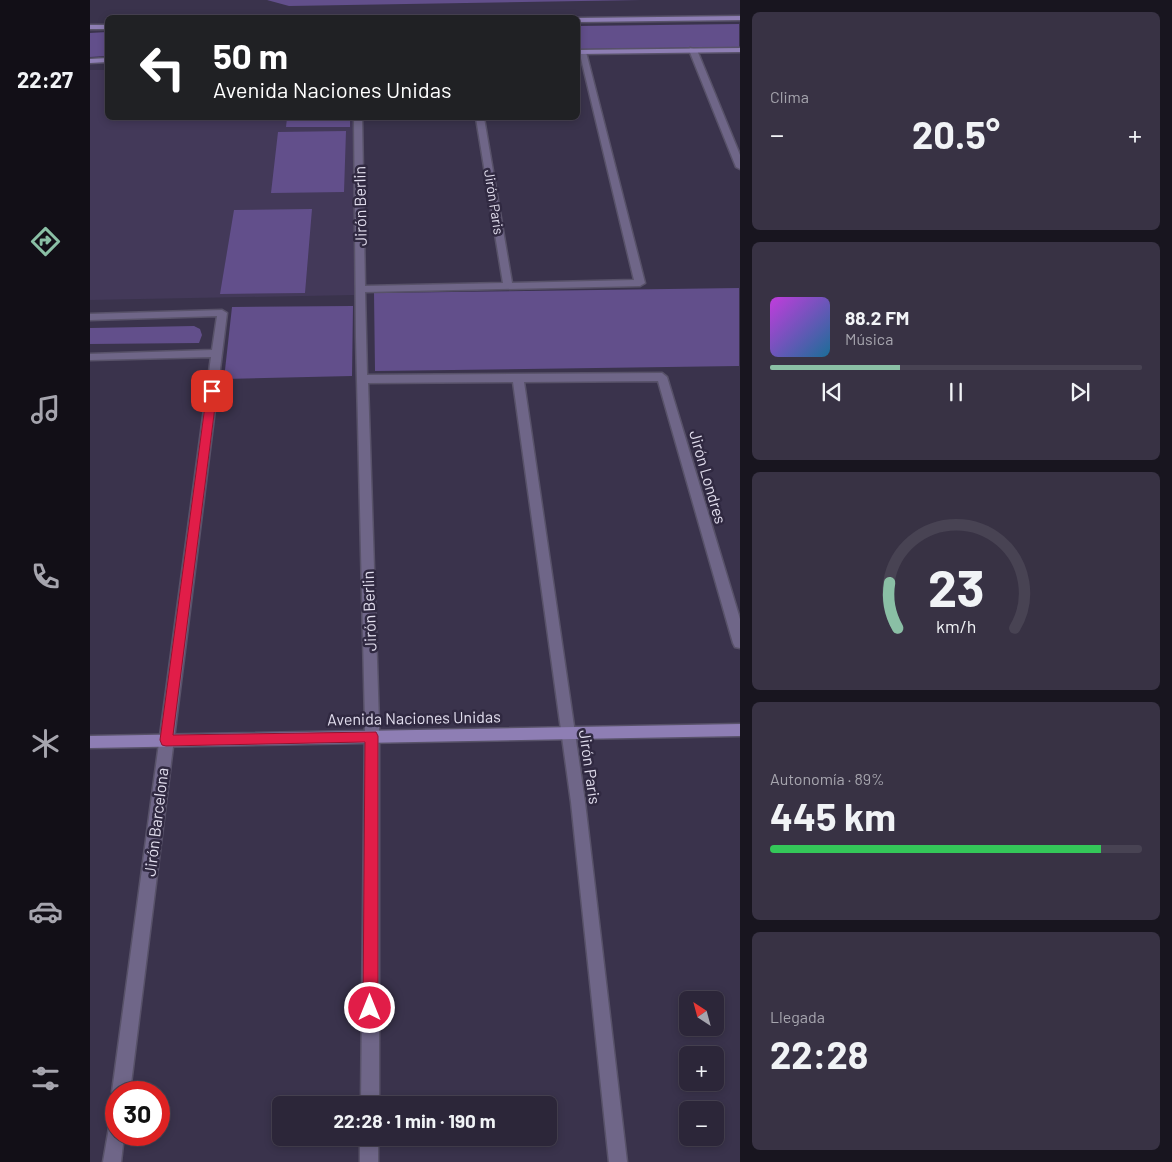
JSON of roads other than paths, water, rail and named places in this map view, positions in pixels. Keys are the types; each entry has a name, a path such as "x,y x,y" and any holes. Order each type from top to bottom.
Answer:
{"main road":[{"path":"580,20 740,18"},
{"path":"90,27 105,27"},
{"path":"580,52 740,50"},
{"path":"90,61 105,60"},
{"name":"Avenida Naciones Unidas","path":"90,742 740,730"}],"street":[{"path":"692,50 740,167"},
{"path":"361,289 640,283 580,52"},
{"name":"Jirón Berlin","path":"358,120 362,379 372,736 370,1096"},
{"name":"Jirón Paris","path":"480,120 508,286"},
{"name":"Jirón Barcelona","path":"90,316 222,313 122,1081"},
{"path":"90,357 217,353"},
{"name":"Jirón Londres","path":"518,378 662,377 740,643"},
{"path":"362,379 518,378"},
{"name":"Jirón Paris","path":"518,378 578,802 618,1162"},
{"path":"112,1162 114,1146"},
{"path":"369,1146 369,1162"}]}
